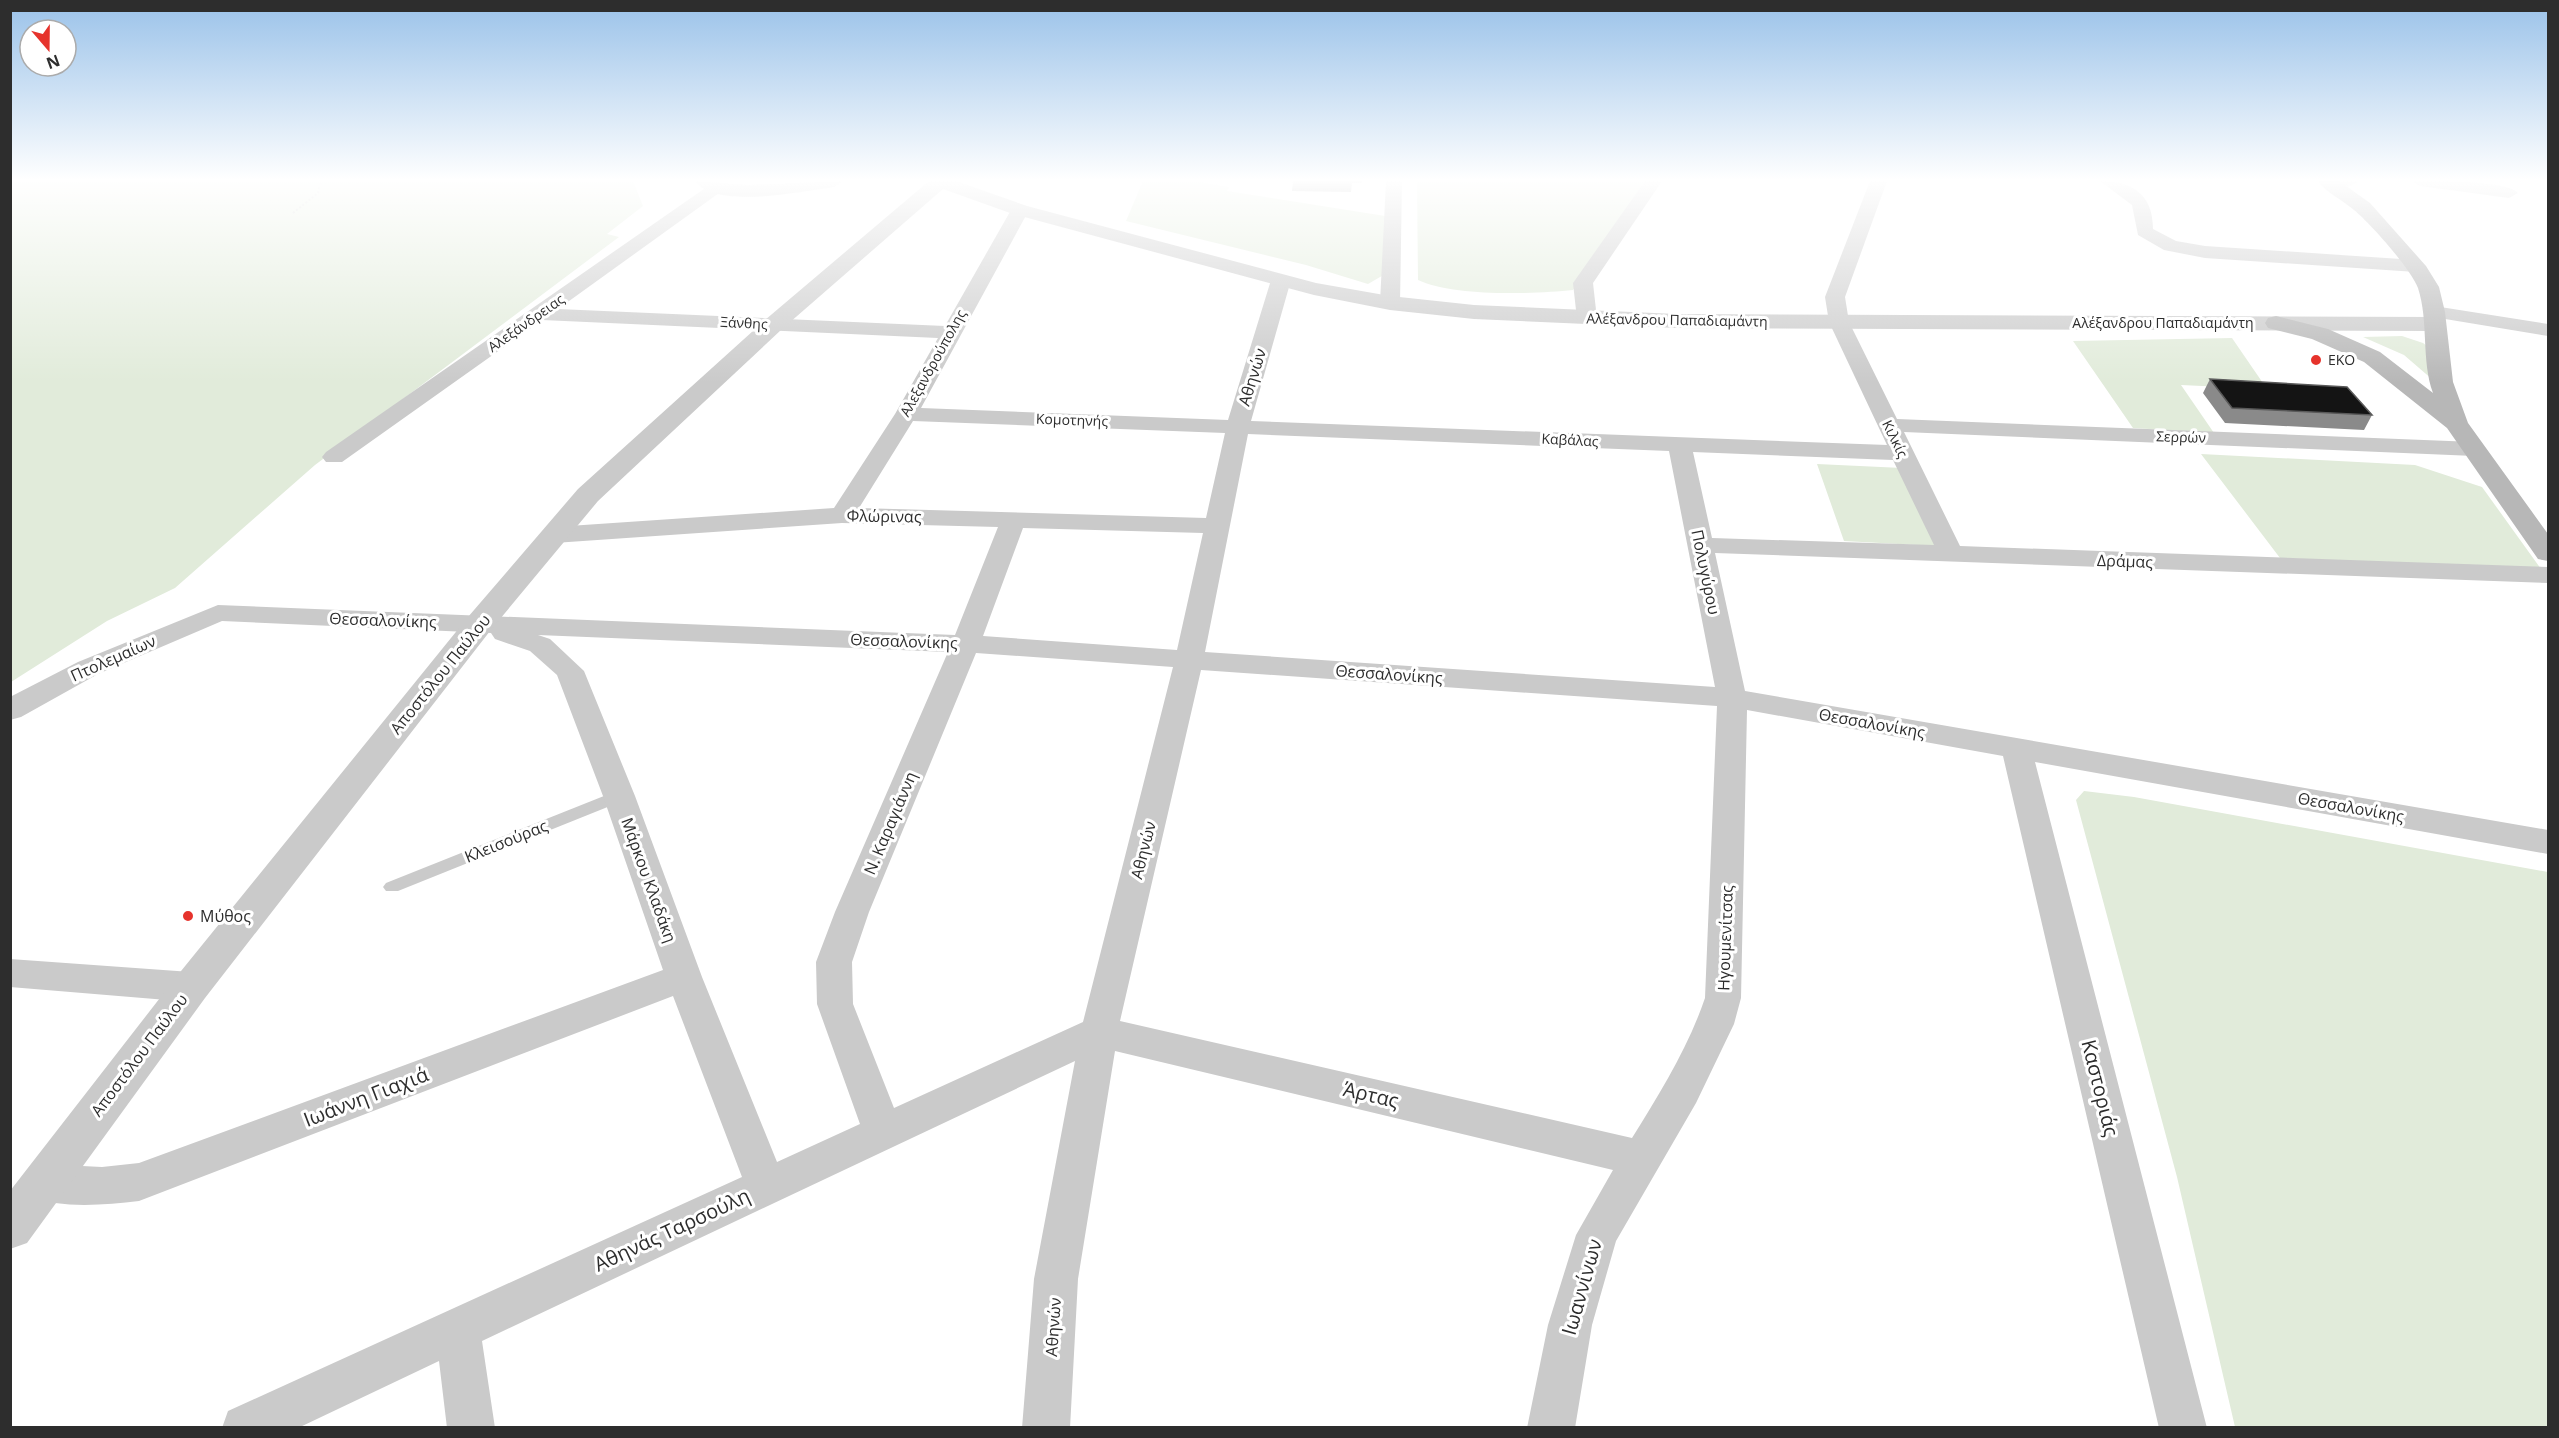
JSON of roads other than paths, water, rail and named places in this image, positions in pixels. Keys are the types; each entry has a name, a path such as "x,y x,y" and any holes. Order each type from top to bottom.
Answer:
{"main road":[{"path":"2400,248 2416,266 2428,287 2441,382 2456,424"},
{"path":"2276,324 2319,334 2372,357 2456,424 2548,553"}],"street":[{"name":"Αλεξάνδρειας","path":"334,458 538,314 626,248"},
{"name":"Αποστόλου Παύλου","path":"10,1228 191,987 479,624 554,535 627,457 862,248"},
{"name":"Αλεξανδρούπολης","path":"843,514 906,414 998,248"},
{"name":"Αλέξανδρου Παπαδιαμάντη","path":"1162,248 1346,297 1474,312 1587,319 2276,324 2434,318"},
{"path":"1390,303 1392,248"},
{"path":"1587,319 1583,283 1607,248"},
{"path":"1839,322 1835,297 1854,248"},
{"path":"2182,248 2205,252 2416,266"},
{"name":"Αθηνών","path":"1046,1428 1056,1279 1099,1032 1189,660 1238,425 1281,280"},
{"name":"Ξάνθης","path":"538,314 950,332"},
{"path":"2434,318 2548,330"},
{"name":"Κιλκίς","path":"1839,322 1951,555"},
{"name":"Κομοτηνής","path":"906,414 1238,425"},
{"name":"Καβάλας","path":"1238,425 1902,453"},
{"name":"Σερρών","path":"1888,425 2474,449"},
{"name":"Πολυγύρου","path":"1680,445 1732,698"},
{"name":"Φλώρινας","path":"554,535 843,514 1216,526"},
{"name":"Ν. Καραγιάννη","path":"883,1133 835,1004 834,962 852,912 966,644 1014,518"},
{"name":"Δράμας","path":"1701,545 2548,575"},
{"name":"Θεσσαλονίκης","path":"218,613 966,644 1732,698 2548,842"},
{"name":"Πτολεμαίων","path":"10,710 88,668 218,613"},
{"name":"Μάρκου Κλαδάκη","path":"479,624 540,645 570,671 619,796 684,977 766,1186"},
{"name":"Ηγουμενίτσας","path":"1644,1159 1715,1024 1723,999 1732,698"},
{"name":"Καστοριάς","path":"2016,748 2183,1428"},
{"path":"10,974 191,987"},
{"name":"Ιωάννη Γιαχιά","path":"42,1183 102,1186 139,1182 684,977"},
{"name":"Αθηνάς Ταρσούλη","path":"245,1428 1099,1032"},
{"name":"Άρτας","path":"1099,1032 1644,1159"},
{"name":"Ιωαννίνων","path":"1551,1428 1570,1325 1597,1235 1644,1159"},
{"path":"459,1329 471,1428"}],"lane":[{"name":"Κλεισούρας","path":"392,887 619,796"}],"place":[{"name":"EKO","path":"2316,360"},
{"name":"Μύθος","path":"188,916"}]}
